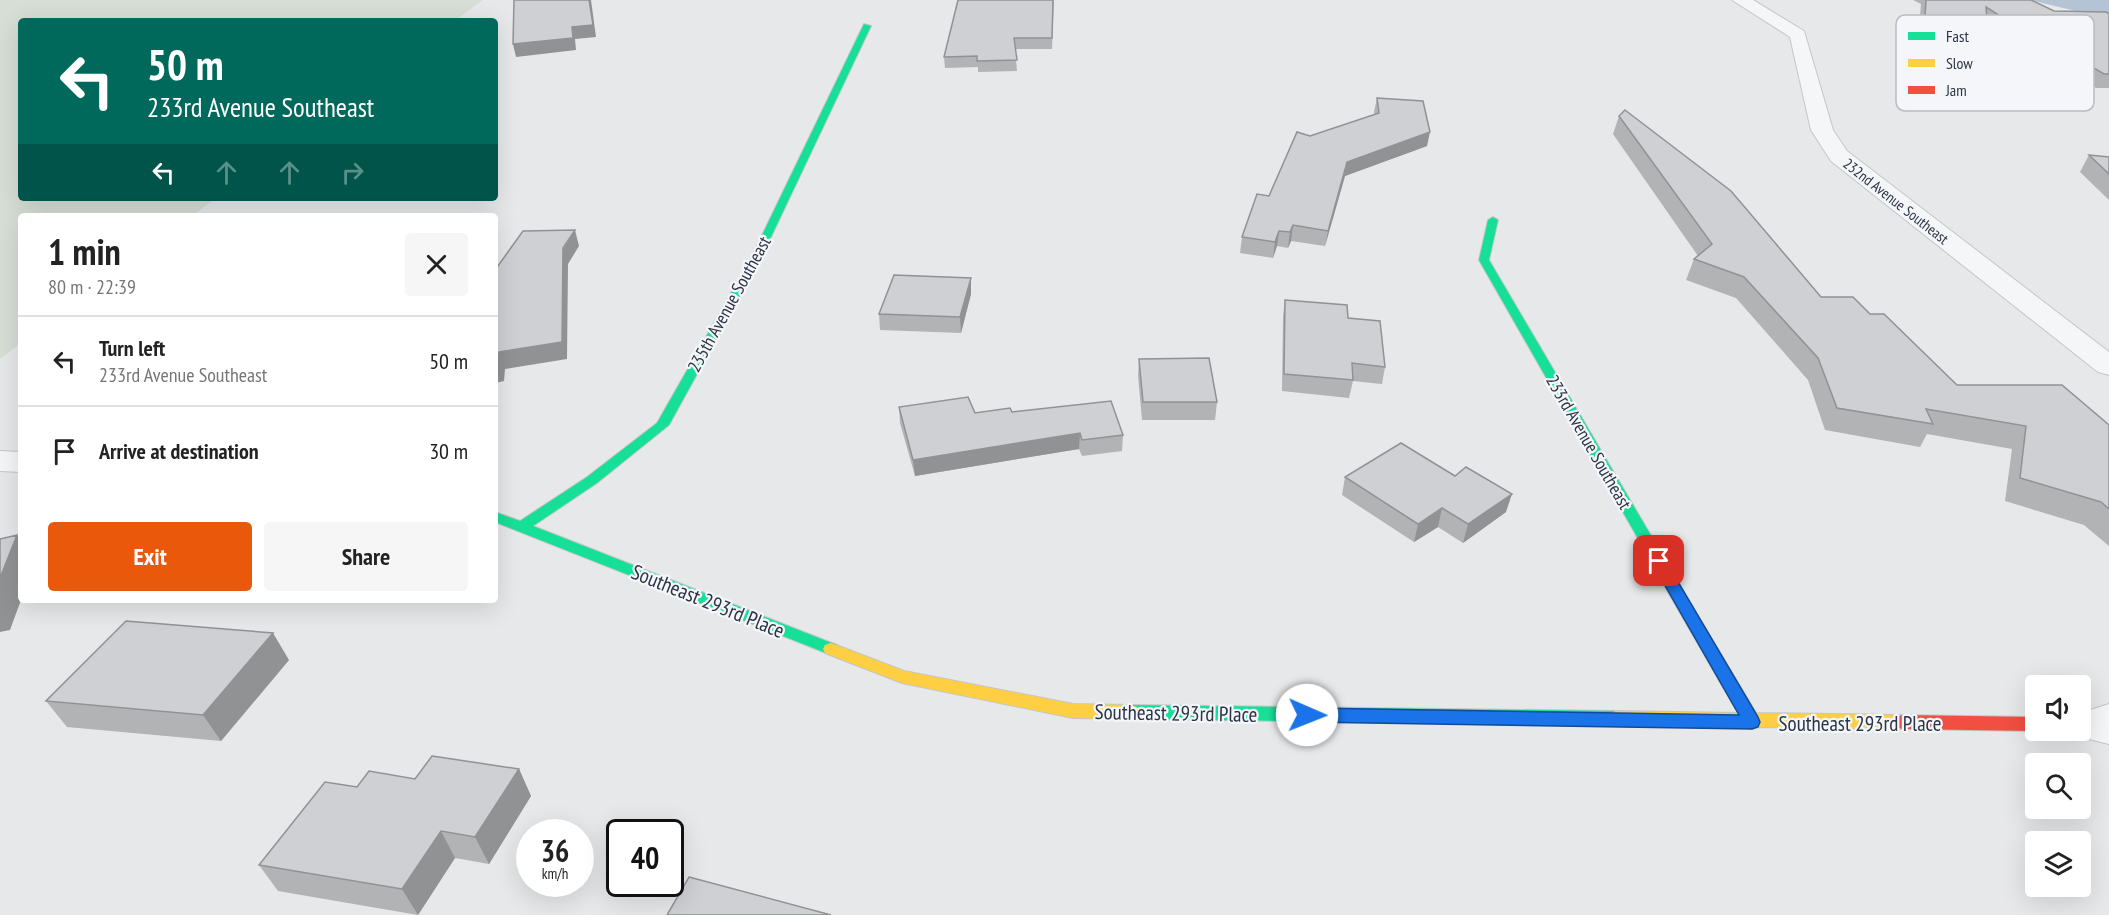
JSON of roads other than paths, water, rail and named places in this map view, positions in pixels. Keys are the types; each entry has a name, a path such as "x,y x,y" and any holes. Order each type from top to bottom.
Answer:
{"street":[{"name":"232nd Avenue Southeast","path":"1740,0 1772,17 1798,35 1822,130 1839,156 2109,366"},
{"name":"235th Avenue Southeast","path":"522,527 592,480 662,425 756,258 867,26"},
{"name":"233rd Avenue Southeast","path":"1493,220 1484,260 1752,722"},
{"path":"0,461 18,462"},
{"name":"Southeast 293rd Place","path":"498,518 902,677 1073,711 2025,724"}],"water":[{"path":"2030,0 2109,0 2109,19"}]}
